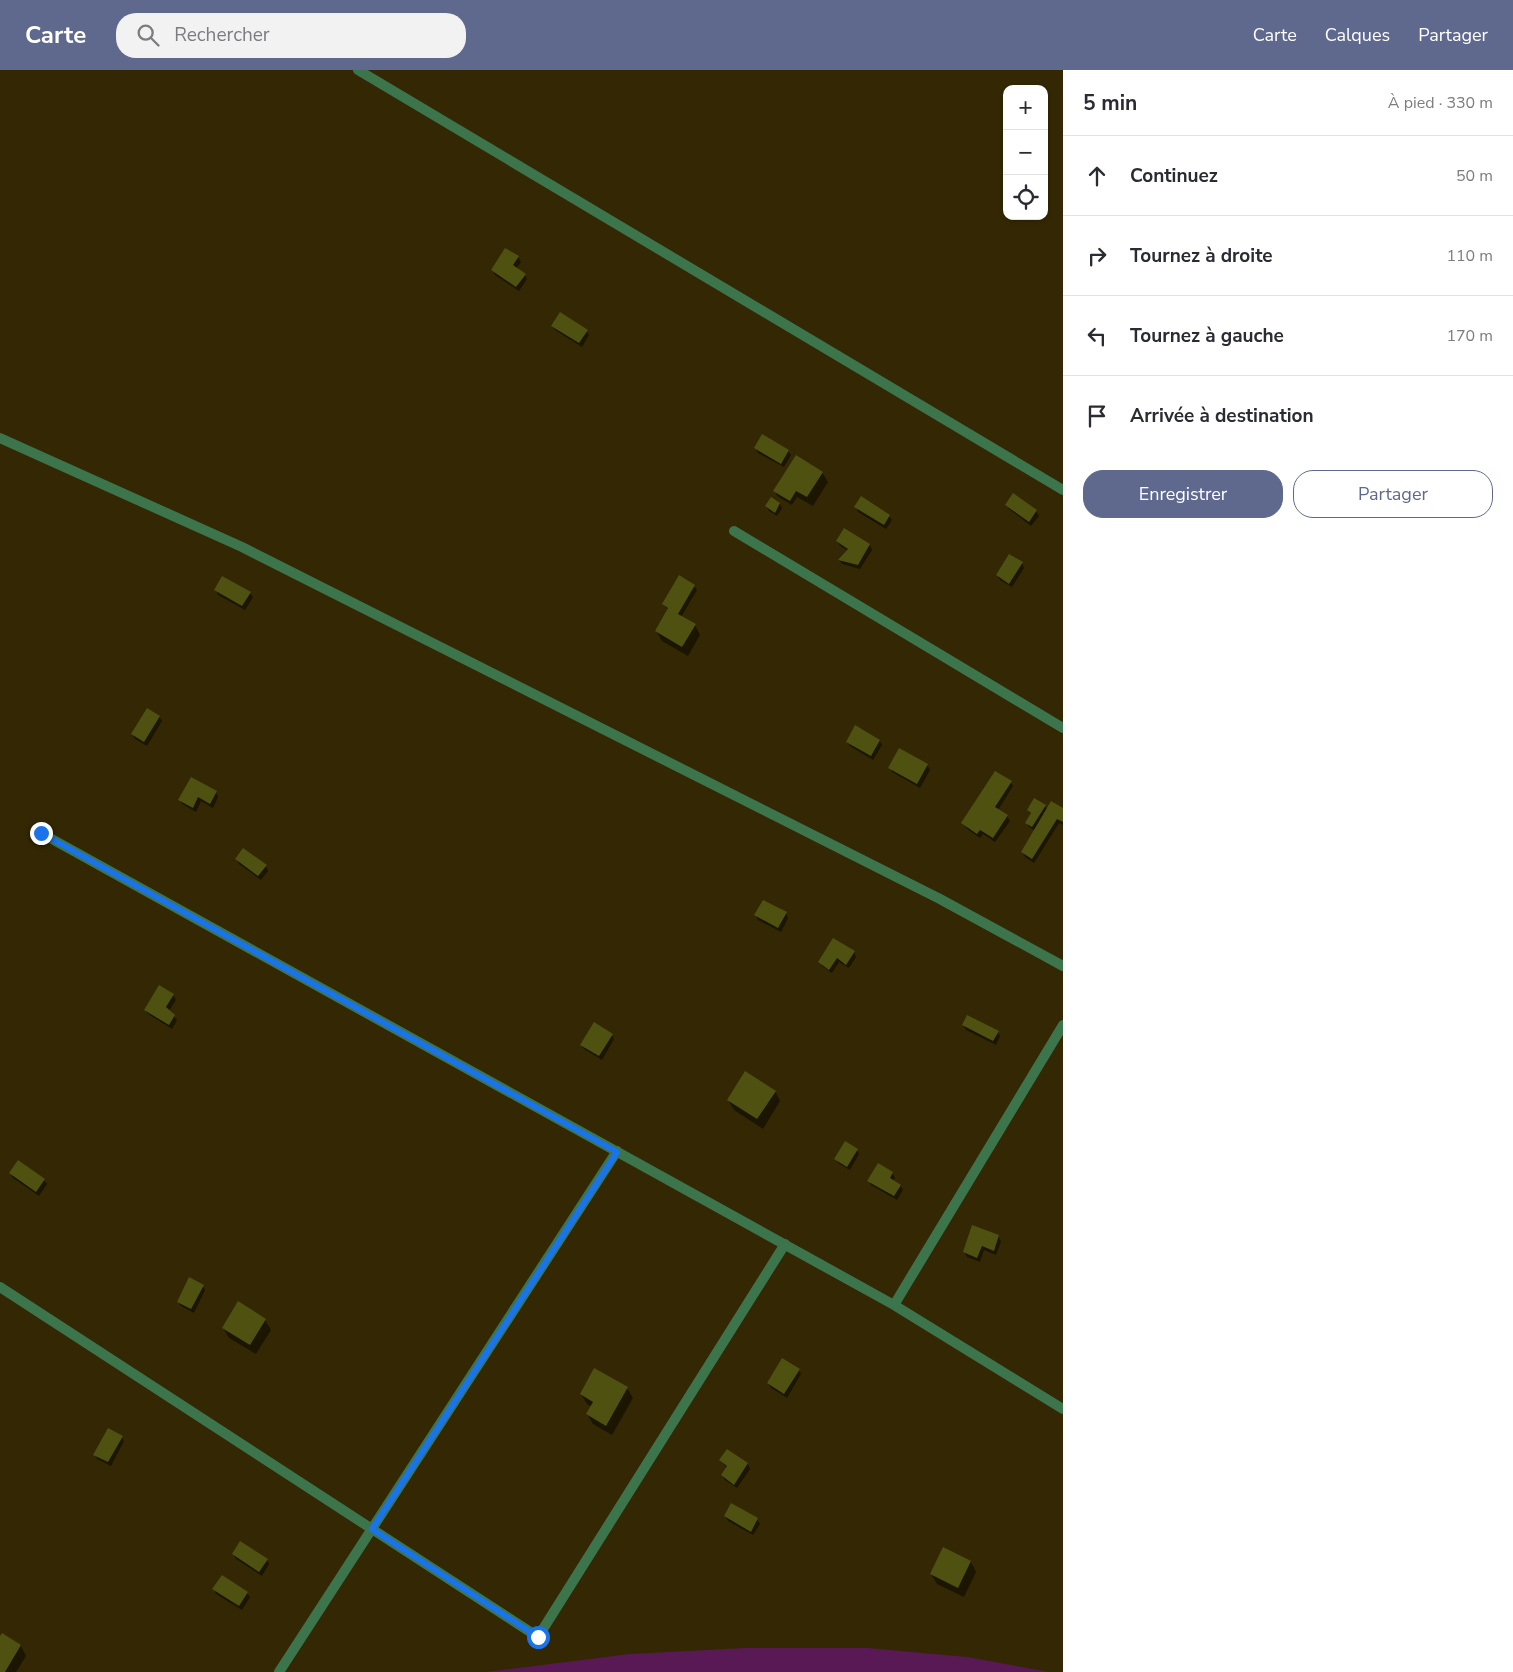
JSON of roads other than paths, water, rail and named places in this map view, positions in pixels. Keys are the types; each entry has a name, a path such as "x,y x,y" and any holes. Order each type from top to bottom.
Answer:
{"street":[{"path":"358,70 1063,490"},
{"path":"0,438 242,547 940,899 1063,966"},
{"path":"734,531 1063,728"},
{"path":"41,833 894,1305 1063,1409"},
{"path":"894,1305 1063,1025"},
{"path":"279,1672 617,1152"},
{"path":"0,1287 538,1637 785,1244"}]}
